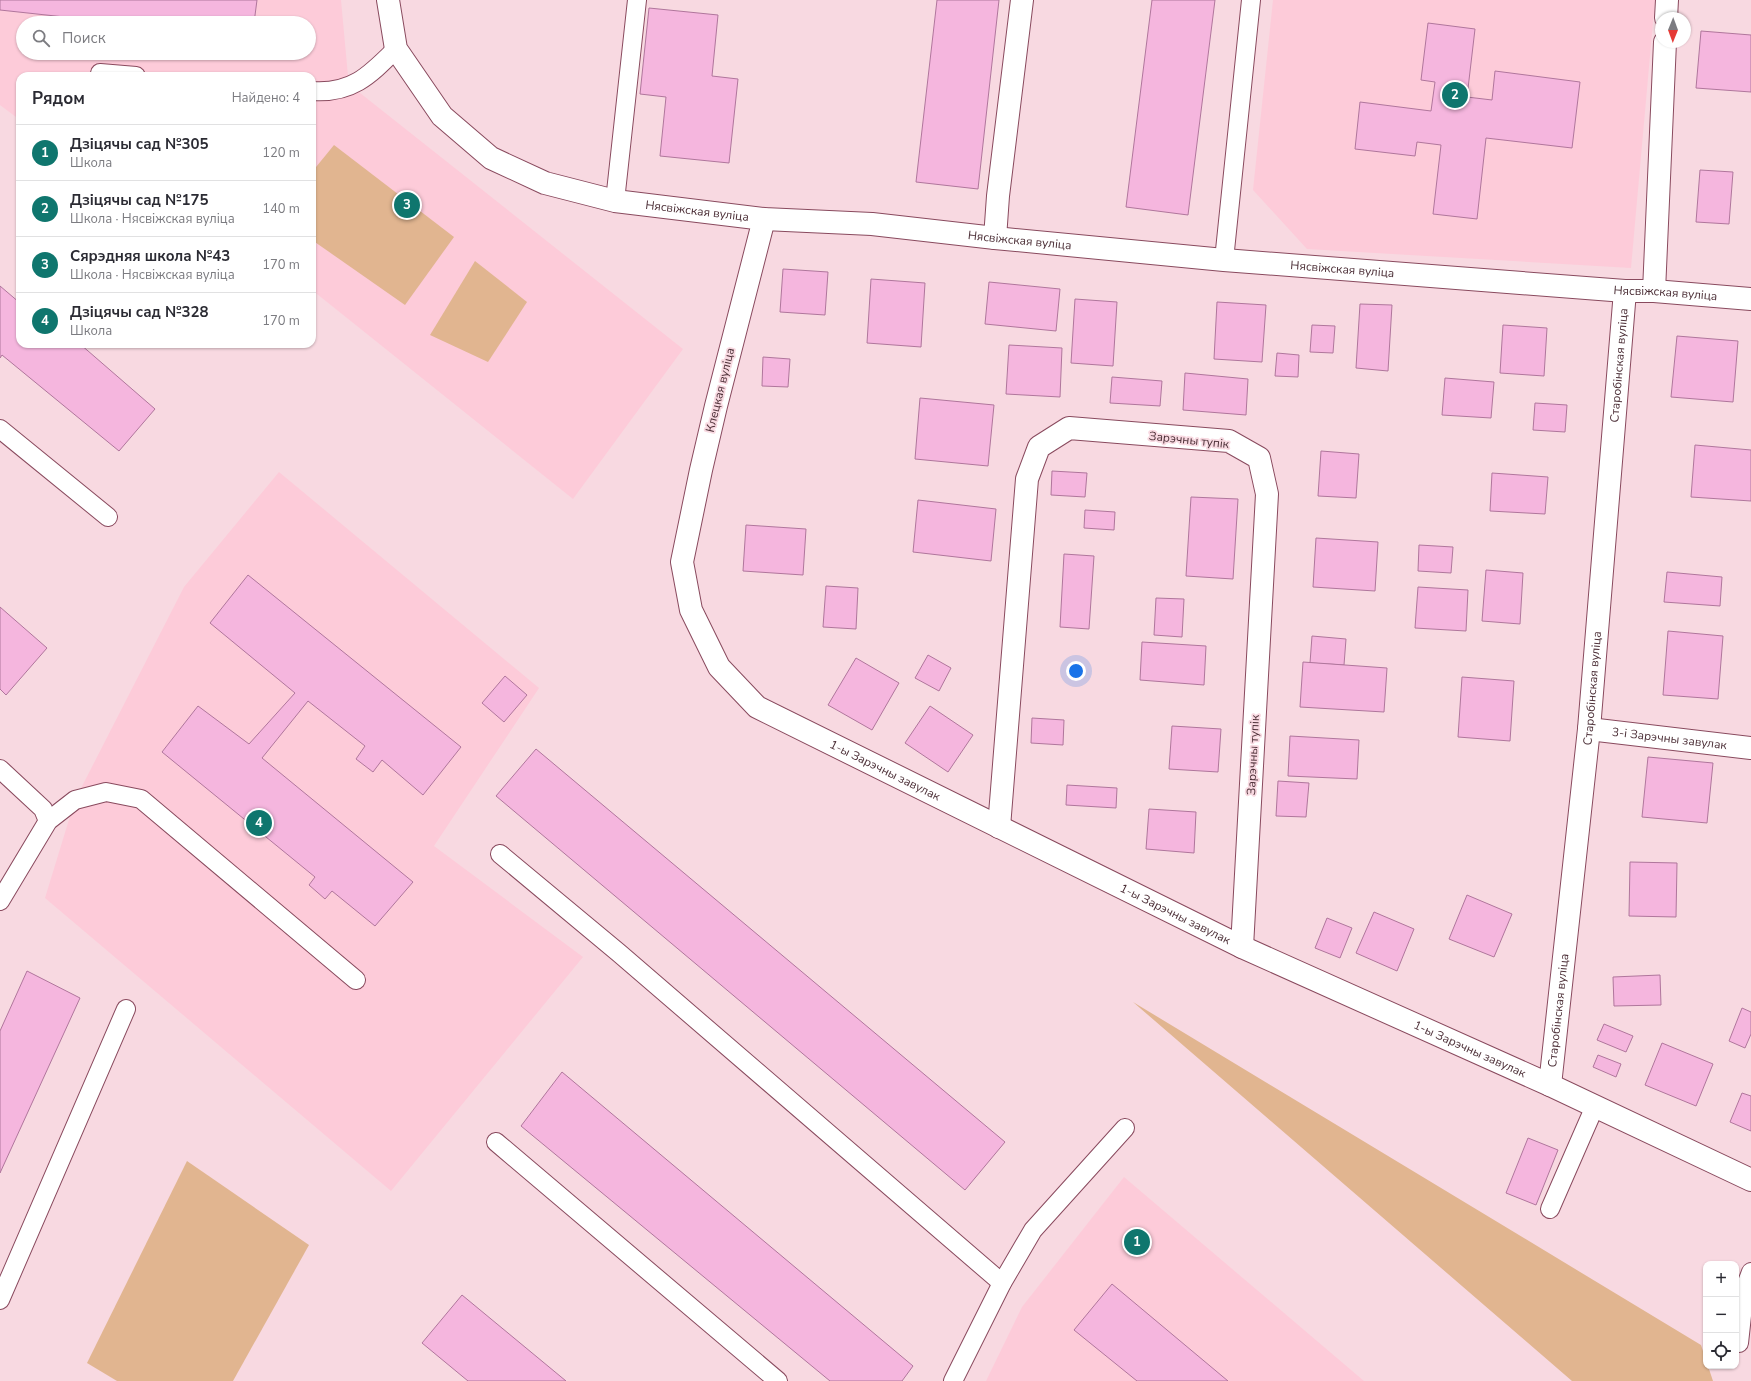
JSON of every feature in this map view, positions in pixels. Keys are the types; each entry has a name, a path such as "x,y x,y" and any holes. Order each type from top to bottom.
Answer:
{"street":[{"name":"Нясвіжская вуліца","path":"388,0 396,49 442,116 490,158 544,184 615,201 764,219 872,224 995,238 1224,260 1626,291 1654,291 1751,299"},
{"path":"995,238 998,196 1022,0"},
{"path":"1666,12 1667,0"},
{"path":"1654,291 1665,48"},
{"name":"Клецкая вуліца","path":"682,562 712,420 764,219"},
{"name":"Старобінская вуліца","path":"1550,1085 1589,729 1626,291"},
{"name":"Зарэчны тупік","path":"999,827 1027,479 1038,447 1069,428 1229,441 1259,458 1267,494 1242,947"},
{"name":"1-ы Зарэчны завулак","path":"682,562 691,610 719,667 757,707 1242,947 1550,1085 1751,1180"},
{"name":"3-і Зарэчны завулак","path":"1589,729 1751,748"}],"lane":[{"path":"615,201 637,0"},
{"path":"1224,260 1251,0"},
{"path":"316,91 349,87 371,74 396,49"},
{"path":"0,429 108,517"},
{"path":"0,769 43,809 48,821"},
{"path":"0,901 48,821 75,800 106,792 141,799 356,980"},
{"path":"500,854 619,953 1002,1283"},
{"path":"0,1300 126,1009"},
{"path":"1550,1209 1595,1106"},
{"path":"953,1381 1002,1283 1033,1230 1126,1128"},
{"path":"496,1142 778,1381"},
{"path":"1739,1343 1745,1288 1751,1272"}],"shaded area":[{"path":"0,0 341,0 349,87 355,89 683,349 573,499 316,293 316,72 16,72 16,117 0,105"},
{"path":"1273,0 1655,0 1631,268 1307,249 1253,190"},
{"path":"334,145 454,237 405,305 316,243 316,167"},
{"path":"475,261 527,302 488,362 430,335"},
{"path":"279,472 539,688 434,846 583,957 391,1191 45,898 75,800 184,587"},
{"path":"1133,1002 1701,1345 1703,1351 1703,1369 1709,1369 1713,1381 1572,1381"},
{"path":"187,1161 309,1245 233,1381 117,1381 87,1363"},
{"path":"1124,1177 1364,1381 986,1381 1022,1307"}],"building":[{"path":"0,0 257,0 255,16 55,16 0,10"},
{"path":"937,0 999,0 978,189 916,182"},
{"path":"1152,0 1215,0 1188,215 1126,207"},
{"path":"649,8 718,15 712,76 738,79 729,163 660,156 666,97 640,94"},
{"path":"1428,23 1475,29 1467,97 1492,100 1495,71 1580,82 1572,148 1486,138 1477,219 1433,214 1441,145 1417,142 1415,156 1355,149 1360,102 1431,111 1435,82 1421,80"},
{"path":"1701,31 1751,35 1751,92 1696,88"},
{"path":"1700,170 1733,172 1729,224 1696,222"},
{"path":"783,269 828,272 825,315 780,312"},
{"path":"871,279 925,283 921,347 867,343"},
{"path":"989,282 1060,289 1056,331 985,324"},
{"path":"0,286 16,300 16,348 85,348 155,409 119,451 2,355 0,358"},
{"path":"1075,299 1117,302 1113,366 1071,363"},
{"path":"1217,302 1266,305 1262,362 1214,359"},
{"path":"1360,304 1392,305 1388,371 1356,368"},
{"path":"1312,325 1335,326 1333,353 1310,352"},
{"path":"1503,325 1547,328 1544,376 1500,373"},
{"path":"1677,336 1738,341 1733,402 1671,397"},
{"path":"1009,345 1062,348 1060,397 1006,394"},
{"path":"1277,353 1299,355 1298,377 1275,376"},
{"path":"763,357 790,359 788,387 762,386"},
{"path":"1185,373 1248,379 1246,415 1183,410"},
{"path":"1112,377 1162,381 1160,406 1110,403"},
{"path":"1445,378 1494,382 1491,418 1442,415"},
{"path":"920,398 994,405 988,466 915,459"},
{"path":"1535,403 1567,405 1565,432 1533,430"},
{"path":"1695,445 1751,450 1751,501 1691,497"},
{"path":"1321,451 1359,454 1356,498 1318,496"},
{"path":"1052,471 1087,473 1085,497 1051,495"},
{"path":"1492,473 1548,477 1545,514 1490,511"},
{"path":"1191,497 1238,499 1233,579 1186,576"},
{"path":"918,500 996,509 991,561 913,552"},
{"path":"1085,510 1115,512 1114,530 1084,528"},
{"path":"746,525 806,529 803,575 743,571"},
{"path":"1316,538 1378,542 1375,591 1313,587"},
{"path":"1419,545 1453,547 1451,573 1418,571"},
{"path":"1064,554 1094,556 1089,629 1060,627"},
{"path":"1486,570 1523,573 1520,624 1482,621"},
{"path":"1667,572 1722,577 1720,606 1664,602"},
{"path":"248,575 461,747 423,795 382,760 373,772 356,759 365,746 308,701 262,758 413,882 375,926 332,891 325,899 309,885 315,877 162,752 198,706 249,744 295,693 210,623"},
{"path":"826,586 858,588 856,629 823,627"},
{"path":"1418,587 1468,590 1466,631 1415,628"},
{"path":"1156,598 1184,599 1182,637 1154,635"},
{"path":"0,607 47,648 6,695 0,689"},
{"path":"1668,631 1723,636 1718,699 1663,695"},
{"path":"1312,636 1346,639 1344,665 1310,663"},
{"path":"1142,642 1206,646 1204,685 1140,680"},
{"path":"928,655 951,668 939,691 915,678"},
{"path":"856,658 899,683 872,730 828,705"},
{"path":"1303,662 1387,668 1384,712 1300,707"},
{"path":"505,676 527,695 504,722 482,703"},
{"path":"1462,677 1514,681 1510,741 1458,737"},
{"path":"930,706 973,735 948,772 905,743"},
{"path":"1032,718 1064,720 1063,745 1031,743"},
{"path":"1172,726 1221,729 1218,772 1169,769"},
{"path":"1290,736 1359,740 1357,779 1288,776"},
{"path":"536,749 1005,1142 965,1190 496,796"},
{"path":"1648,757 1713,763 1707,823 1642,817"},
{"path":"1278,781 1309,783 1306,817 1276,816"},
{"path":"1067,785 1117,788 1116,808 1066,805"},
{"path":"1149,809 1196,812 1194,853 1146,849"},
{"path":"1630,862 1677,863 1676,917 1629,916"},
{"path":"1467,895 1512,914 1494,957 1449,939"},
{"path":"1374,912 1414,929 1397,971 1356,953"},
{"path":"1327,918 1352,928 1340,958 1315,948"},
{"path":"27,971 80,998 0,1173 0,1031"},
{"path":"1660,975 1661,1005 1614,1006 1613,977"},
{"path":"1742,1008 1751,1012 1751,1034 1745,1048 1729,1041"},
{"path":"1604,1024 1633,1036 1626,1052 1597,1040"},
{"path":"1662,1043 1713,1064 1696,1106 1645,1085"},
{"path":"1598,1055 1621,1064 1616,1077 1593,1067"},
{"path":"562,1072 913,1366 902,1381 830,1381 521,1126"},
{"path":"1742,1093 1751,1096 1751,1131 1730,1122"},
{"path":"1528,1138 1558,1150 1536,1205 1506,1193"},
{"path":"1112,1284 1228,1381 1137,1381 1074,1330"},
{"path":"462,1295 566,1381 468,1381 422,1343"}],"place":[{"name":"Дзіцячы сад №175","path":"1455,95"},
{"name":"Сярэдняя школа №43","path":"407,205"},
{"name":"Дзіцячы сад №328","path":"259,823"},
{"name":"Дзіцячы сад №305","path":"1137,1242"}]}
